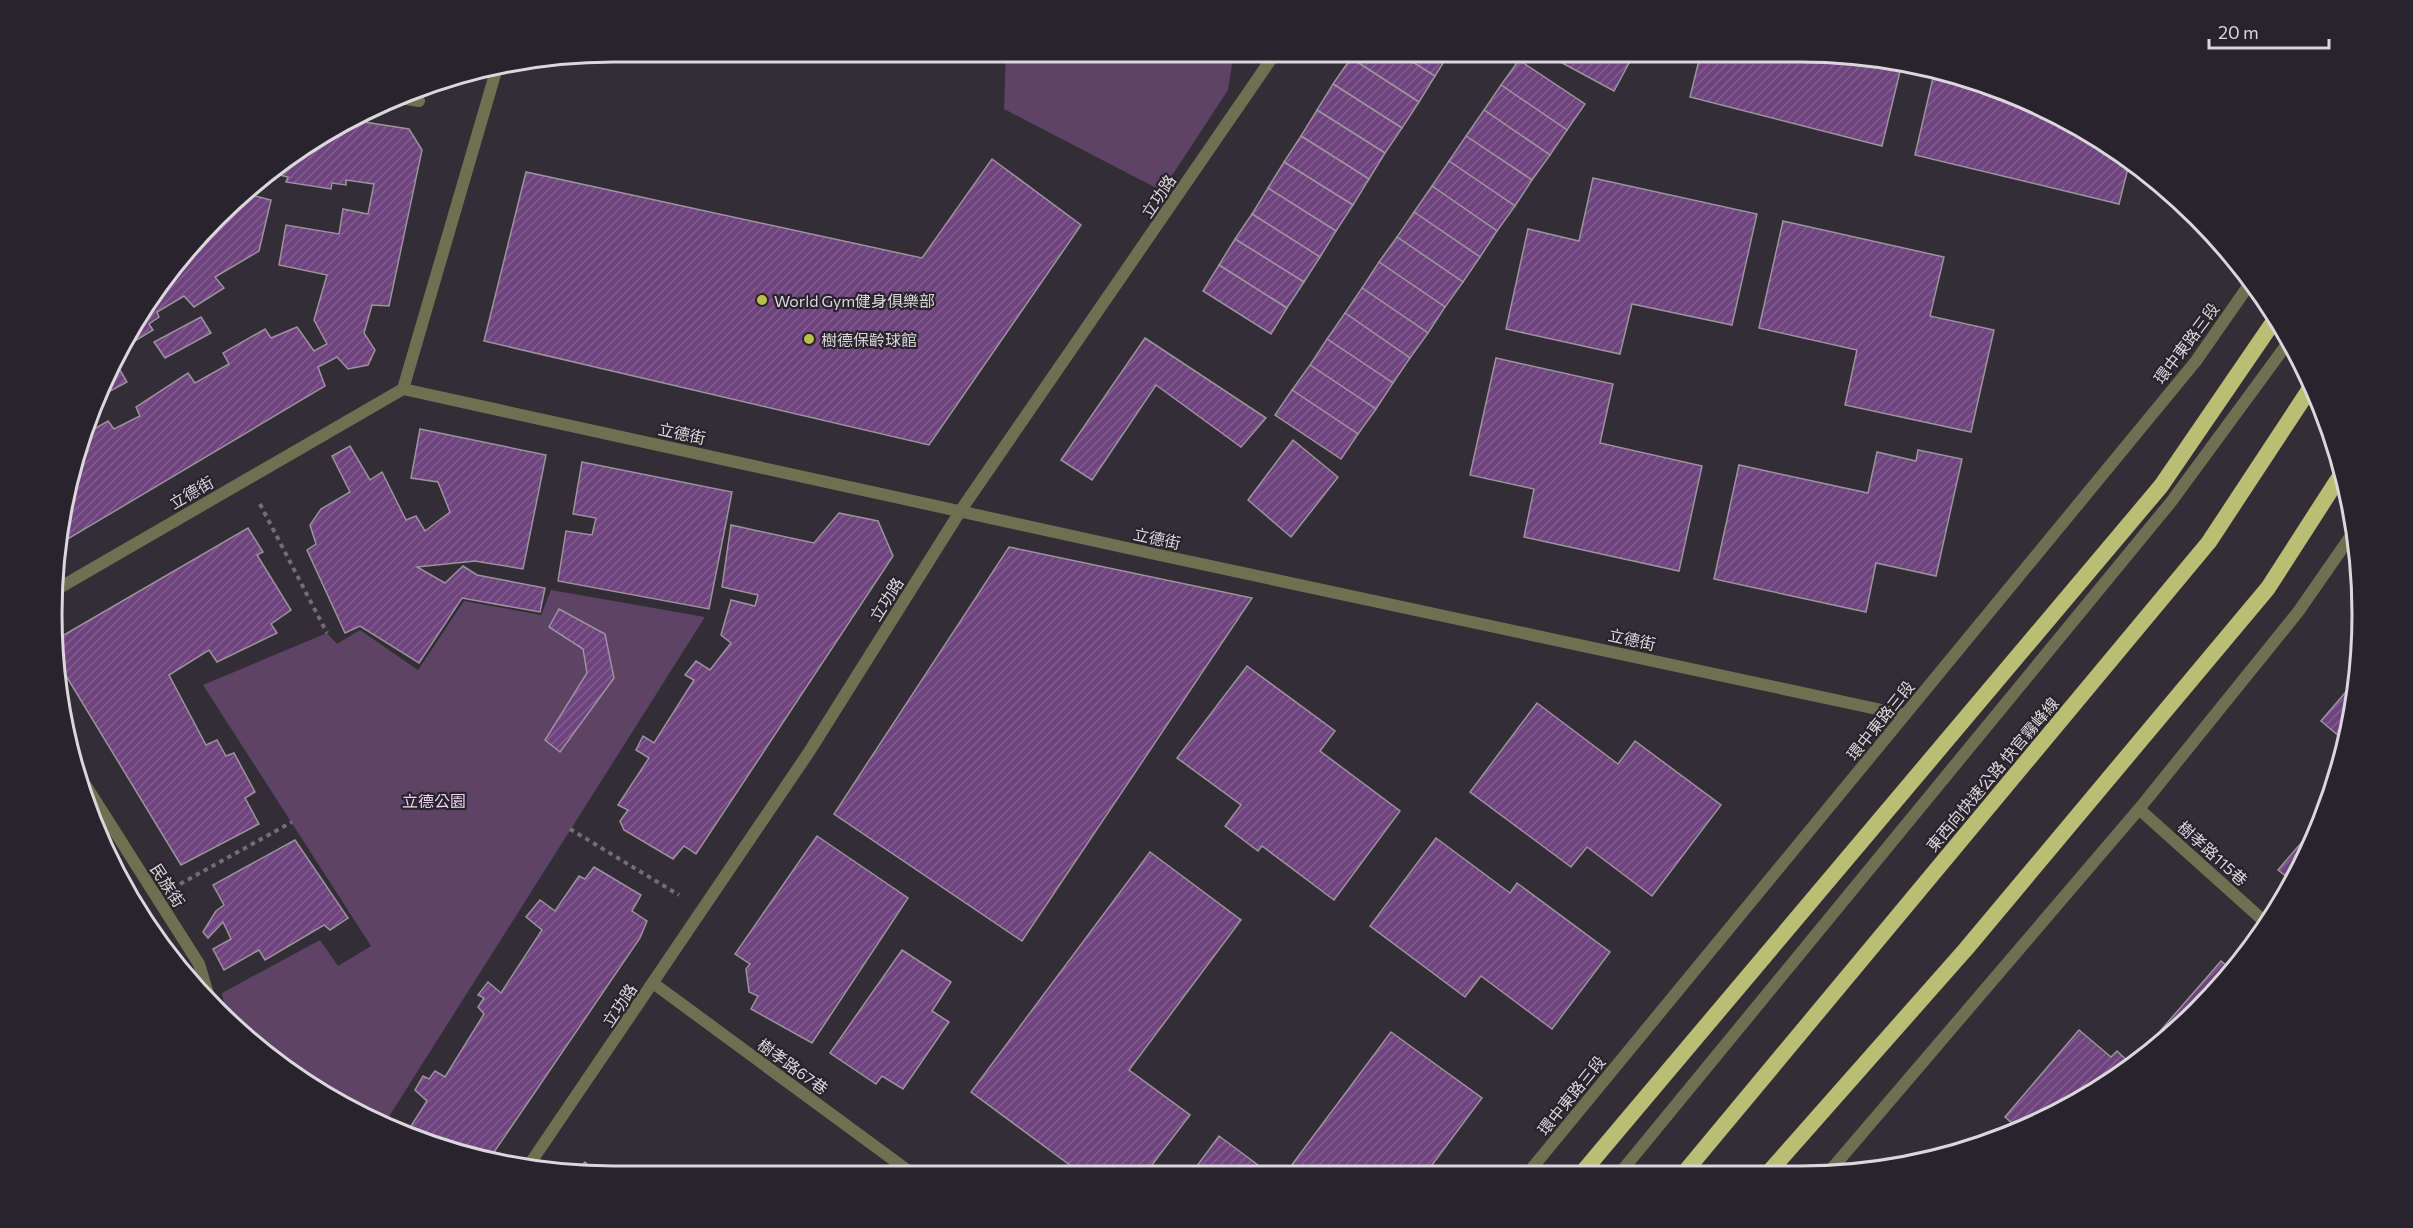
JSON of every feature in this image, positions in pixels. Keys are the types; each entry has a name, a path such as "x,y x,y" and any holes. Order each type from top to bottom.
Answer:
{"highway":[{"path":"1588,1166 2161,486 2270,327"},
{"name":"東西向快速公路 快官霧峰線","path":"1690,1166 2209,542 2306,395"},
{"path":"1773,1166 1966,949 2268,588 2336,483"}],"street":[{"name":"立功路","path":"532,1160 809,752 961,510 1270,61"},
{"path":"403,389 495,75"},
{"path":"413,100 419,101"},
{"name":"環中東路三段","path":"1534,1166 2196,361 2246,290"},
{"path":"1626,1166 2171,502 2283,349"},
{"name":"立德街","path":"63,586 403,389 1905,715"},
{"path":"1835,1165 2139,809 2298,612 2347,542"},
{"name":"民族街","path":"93,797 200,964 206,986"},
{"name":"樹孝路115巷","path":"2139,809 2260,918"},
{"name":"樹孝路67巷","path":"653,983 902,1166"}],"path":[{"path":"247,479 327,633"},
{"path":"156,897 292,822"},
{"path":"570,829 703,910"}],"green space":[{"path":"1006,61 1233,61 1228,90 1162,191 1004,109"},
{"name":"立德公園","path":"551,590 705,617 388,1118 370,1110 307,1073 278,1052 224,1006 222,993 320,940 338,966 371,946 203,685 327,633 337,644 360,630 418,670 464,601 541,615"}],"building":[{"path":"1349,61 1356,61 1419,102 1402,128 1333,84"},
{"path":"1356,61 1411,61 1435,76 1419,102"},
{"path":"1411,61 1444,61 1435,76"},
{"path":"1520,61 1585,104 1567,130 1501,85"},
{"path":"1559,61 1625,61 1629,63 1614,91"},
{"path":"1699,61 1799,61 1871,66 1900,71 1882,146 1690,97"},
{"path":"1933,78 1977,91 2043,118 2106,155 2127,170 2119,204 1915,155"},
{"path":"1333,84 1402,128 1385,153 1317,110"},
{"path":"1501,85 1567,130 1550,155 1484,110"},
{"path":"1317,110 1385,153 1369,179 1301,136"},
{"path":"1484,110 1550,155 1532,180 1466,136"},
{"path":"363,122 409,129 422,150 389,306 372,305 364,333 375,350 368,365 348,369 337,357 318,367 325,386 66,540 80,471 94,429 108,421 114,429 140,416 136,407 188,373 195,383 229,364 223,353 265,329 271,338 297,327 314,351 327,344 314,320 327,275 279,265 286,225 339,234 343,209 368,214 374,184 346,180 346,185 332,183 331,189 286,182 288,177 279,175 307,155"},
{"path":"1301,136 1369,179 1353,205 1284,162"},
{"path":"1466,136 1532,180 1515,206 1449,161"},
{"name":"World Gym健身俱樂部","path":"992,159 1081,225 929,445 484,341 526,172 922,258"},
{"path":"1449,161 1515,206 1497,231 1432,186"},
{"path":"1284,162 1353,205 1336,231 1268,188"},
{"path":"1593,178 1757,214 1732,325 1632,304 1620,354 1506,329 1528,229 1579,241"},
{"path":"1432,186 1497,231 1480,257 1414,212"},
{"path":"1268,188 1336,231 1320,257 1252,214"},
{"path":"255,195 271,200 259,251 215,277 224,288 194,307 184,296 157,312 159,317 149,324 153,330 134,341 176,278 223,223"},
{"path":"1414,212 1480,257 1463,282 1397,237"},
{"path":"1252,214 1320,257 1304,282 1235,239"},
{"path":"1783,221 1944,257 1930,316 1994,330 1971,432 1845,405 1857,350 1759,328"},
{"path":"1397,237 1463,282 1445,307 1379,262"},
{"path":"1235,239 1304,282 1287,308 1219,265"},
{"path":"1379,262 1445,307 1428,333 1362,288"},
{"path":"1219,265 1287,308 1271,334 1203,291"},
{"path":"1362,288 1428,333 1410,358 1345,313"},
{"path":"1345,313 1410,358 1393,383 1327,339"},
{"path":"201,317 211,333 165,358 154,342"},
{"path":"1145,338 1266,418 1241,447 1156,385 1092,480 1061,460"},
{"path":"1327,339 1393,383 1376,409 1310,365"},
{"path":"1496,358 1613,384 1600,443 1702,466 1679,571 1524,537 1534,489 1470,475"},
{"path":"1310,365 1376,409 1358,434 1292,390"},
{"path":"119,368 127,382 109,392"},
{"path":"1292,390 1358,434 1341,459 1275,415"},
{"path":"420,429 546,455 523,569 475,561 417,567 445,583 463,566 477,575 545,588 540,612 462,598 419,663 360,626 345,633 307,550 316,544 310,525 321,509 350,492 332,456 350,446 370,480 382,472 406,520 416,516 425,531 450,512 438,482 411,478"},
{"path":"1293,440 1338,477 1291,537 1248,500"},
{"path":"1918,450 1962,459 1936,576 1876,563 1866,612 1714,579 1739,465 1868,493 1877,452 1916,461"},
{"path":"582,462 732,492 709,609 558,581 566,531 592,535 596,518 573,514"},
{"path":"839,513 878,521 893,556 696,854 684,846 673,859 624,830 620,821 628,810 618,805 649,758 636,750 643,736 654,743 694,680 685,675 696,661 710,670 731,643 721,635 731,600 755,606 758,595 722,587 731,525 814,543"},
{"path":"248,528 263,552 257,555 291,610 271,624 277,633 217,662 209,650 169,675 206,745 217,740 226,756 234,753 255,792 245,798 259,824 181,865 65,674 63,636"},
{"path":"1009,547 1252,598 1022,941 834,814"},
{"path":"559,609 605,634 614,678 560,752 545,740 587,673 583,649 549,627"},
{"path":"1247,666 1335,731 1320,751 1400,811 1334,900 1262,846 1258,851 1225,826 1241,805 1177,758"},
{"path":"2346,692 2338,735 2321,721"},
{"path":"1537,703 1618,764 1635,741 1721,805 1652,896 1587,847 1571,867 1470,792"},
{"path":"817,836 908,898 812,1043 751,1009 758,996 749,992 746,969 750,964 735,954"},
{"path":"1436,838 1510,893 1517,883 1610,952 1552,1029 1481,976 1465,997 1370,926"},
{"path":"295,840 348,918 330,930 324,925 265,960 259,950 224,970 213,949 231,939 223,922 208,938 203,932 216,911 224,905 213,885"},
{"path":"2302,842 2285,876 2278,870"},
{"path":"1150,852 1241,920 1129,1070 1190,1115 1151,1166 1071,1166 971,1092"},
{"path":"594,867 641,895 632,911 647,921 640,938 493,1153 436,1137 410,1127 427,1101 415,1090 423,1076 429,1079 435,1071 445,1077 484,1014 478,1007 484,998 478,995 488,982 501,993 542,930 526,917 540,900 555,911 579,876 585,879"},
{"path":"902,950 951,982 932,1011 949,1022 903,1089 882,1076 876,1084 830,1053"},
{"path":"2221,961 2225,964 2190,1005 2159,1032"},
{"path":"2079,1030 2111,1057 2117,1051 2125,1059 2043,1110 2012,1123 2005,1117"},
{"path":"1391,1032 1482,1098 1431,1166 1291,1166"},
{"path":"1219,1136 1259,1166 1197,1166"}],"place":[{"name":"World Gym健身俱樂部","path":"762,300"},
{"name":"樹德保齡球館","path":"809,339"}]}
